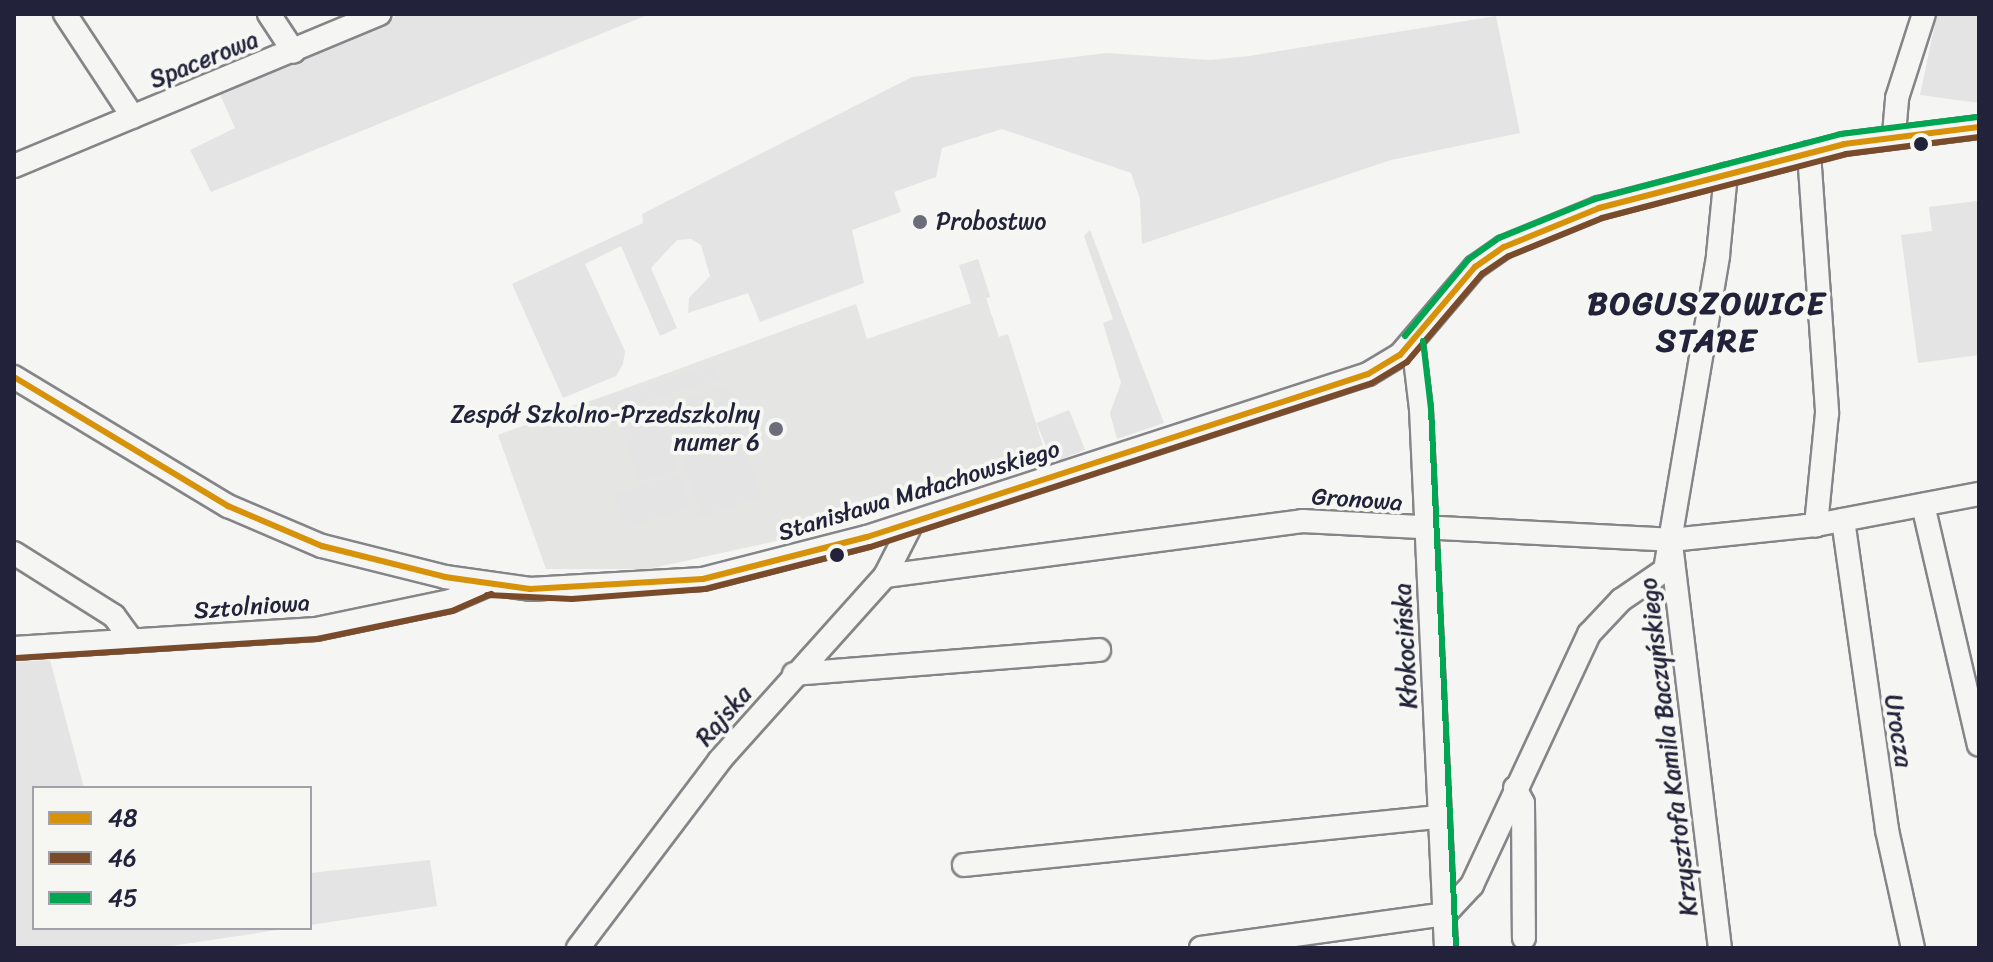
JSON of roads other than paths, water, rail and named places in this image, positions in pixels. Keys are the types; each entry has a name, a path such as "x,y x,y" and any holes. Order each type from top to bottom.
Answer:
{"street":[{"name":"Spacerowa","path":"65,14 133,117"},
{"name":"Spacerowa","path":"269,14 294,52"},
{"name":"Spacerowa","path":"14,166 380,14"},
{"path":"1894,134 1897,98 1924,14"},
{"name":"Stanisława Małachowskiego","path":"14,377 216,499 278,529 385,564 487,585 571,589 703,579 912,523 1353,380 1386,365 1413,342 1475,267 1504,247 1599,208 1894,134 1979,127"},
{"path":"1809,153 1827,413 1816,525"},
{"path":"1201,948 1445,914 1472,885 1589,634 1621,600 1665,570 1718,255 1726,174"},
{"name":"Kłokocińska","path":"1413,342 1426,530 1446,948"},
{"name":"Gronowa","path":"885,576 1302,521 1426,530 1575,532 1671,540 1816,525 1979,494"},
{"path":"1923,505 1979,745"},
{"name":"Urocza","path":"1843,520 1885,815 1913,948"},
{"name":"Rajska","path":"578,948 720,760 885,576 912,523"},
{"name":"Krzysztofa Kamila Baczyńskiego","path":"1671,540 1720,948"},
{"path":"14,553 114,616 132,641"},
{"name":"Sztolniowa","path":"14,648 316,629 450,601 487,585"},
{"path":"794,674 1099,650"},
{"path":"1515,788 1523,803 1524,938"},
{"path":"964,865 1440,817"}],"place":[{"name":"Probostwo","path":"920,222"},
{"name":"Zespół Szkolno-Przedszkolny numer 6","path":"776,429"}],"district":[{"name":"BOGUSZOWICE STARE","path":"1707,324"}]}
